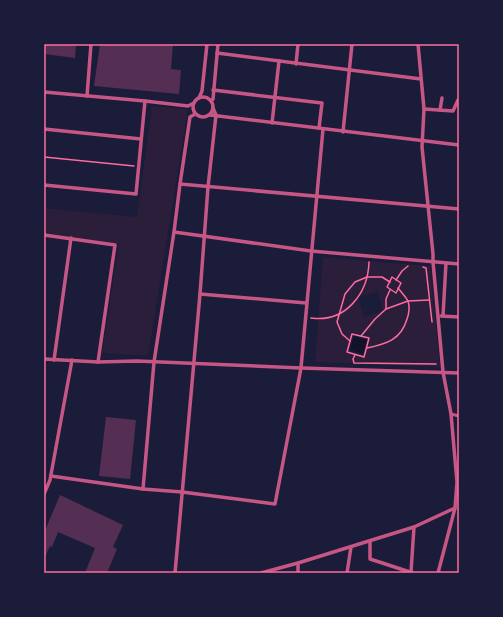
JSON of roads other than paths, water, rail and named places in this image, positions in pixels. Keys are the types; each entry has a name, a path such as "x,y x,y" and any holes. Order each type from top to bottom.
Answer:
{"street":[{"path":"87,96 91,44"},
{"path":"143,489 154,362 190,117 194,112 196,101 201,95 202,91 207,44"},
{"path":"175,573 205,237 208,187 216,115 211,101 218,44"},
{"path":"296,64 298,44"},
{"path":"343,132 352,44"},
{"path":"418,44 424,109 422,147 433,254 432,262 443,372 451,414 458,482 455,508 438,573"},
{"path":"217,53 421,79"},
{"path":"272,123 279,61"},
{"path":"51,476 143,489 182,492 275,504 301,368 316,197 322,104 213,90"},
{"path":"44,92 188,106 202,118 210,115 216,115 422,142 459,145"},
{"path":"188,106 204,97 211,101"},
{"path":"440,110 442,98"},
{"path":"424,109 453,112 459,100"},
{"path":"44,185 136,194 145,101"},
{"path":"210,115 213,108"},
{"path":"44,129 141,139"},
{"path":"180,184 459,209"},
{"path":"174,232 311,251 459,264"},
{"path":"44,235 115,245 98,362"},
{"path":"54,360 71,238"},
{"path":"443,316 446,263"},
{"path":"200,294 306,303"},
{"path":"438,316 459,317"},
{"path":"44,359 459,373"},
{"path":"44,494 51,476 72,360"},
{"path":"451,414 459,416"},
{"path":"263,573 414,527 455,508"},
{"path":"370,540 370,559 412,573 414,527"},
{"path":"348,573 351,547"},
{"path":"298,563 298,573"}]}
